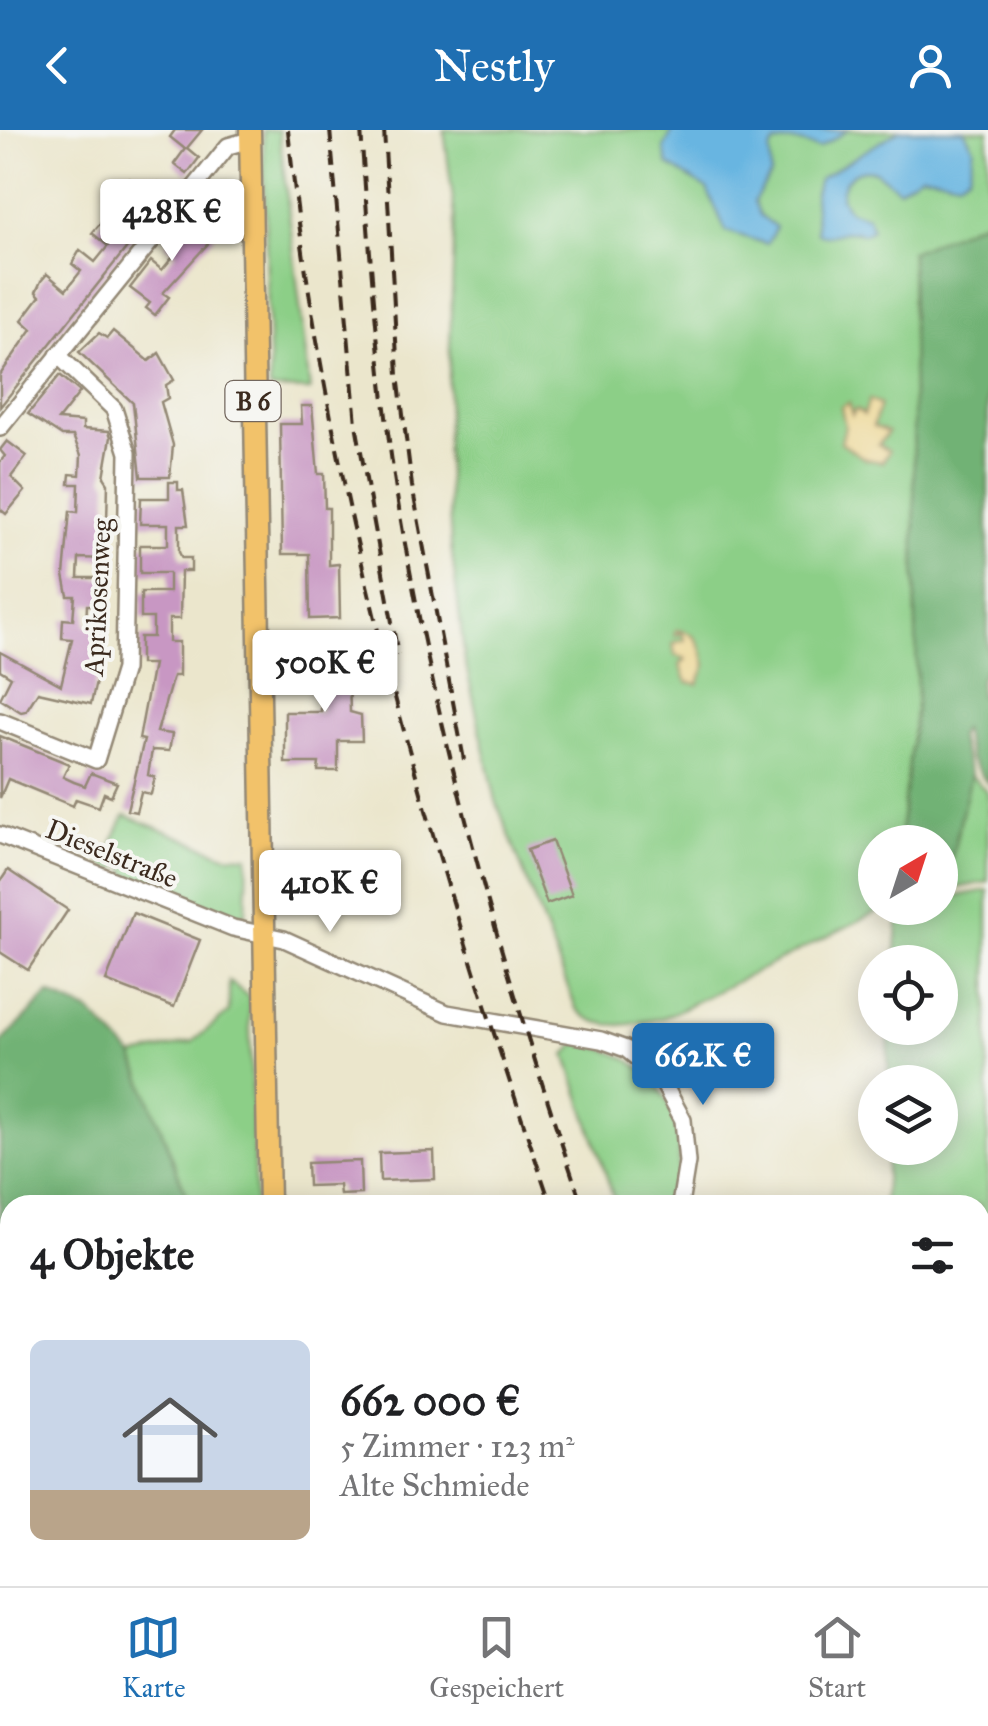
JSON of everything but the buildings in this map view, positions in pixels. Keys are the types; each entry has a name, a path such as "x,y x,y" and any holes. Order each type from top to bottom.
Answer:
{"main road":[{"name":"B 6","path":"250,135 268,1195"}],"street":[{"path":"0,428 228,146 250,135"},
{"name":"Aprikosenweg","path":"0,721 96,760 124,669 126,436 106,398 58,355"},
{"name":"Dieselstraße","path":"0,835 233,928 284,939 465,1019 600,1040 626,1049 660,1078 684,1120 687,1162 682,1195"}],"green space":[{"path":"263,130 279,130 310,390 270,389"},
{"path":"444,130 988,130 988,219 911,253 917,697 901,825 858,825 858,921 665,1017 607,1024 576,1008 496,801 465,661 451,546 446,450 455,216"},
{"path":"988,219 988,665 980,679 980,696 988,699 988,784 970,759 962,729 958,736 971,775 958,831 958,825 901,825 917,697 911,252"},
{"path":"971,775 988,793 988,882 958,888 958,830"},
{"path":"125,815 225,855 248,856 246,914 234,916 126,875 126,867 120,865 115,870 102,865"},
{"path":"988,890 988,1195 884,1195 886,1165 958,1165 958,1065 888,1065 889,1045 958,1045 958,945 896,945 898,925 958,925 958,896"},
{"path":"229,981 249,997 255,1195 186,1195 133,1056 192,1042 229,1012"},
{"path":"49,994 90,1012 133,1056 186,1195 0,1195 0,1044"},
{"path":"578,1043 608,1051 633,1063 652,1079 666,1098 674,1121 679,1147 675,1195 613,1195 566,1054"}],"sand":[{"path":"869,400 880,405 873,426 888,432 878,445 889,451 882,462 865,459 841,443 845,426 841,407 849,403 852,415 856,409 864,415"},
{"path":"676,630 689,633 700,646 706,665 698,684 687,682 680,665 686,659 675,655 673,643 685,640 682,633 675,635"}],"water":[{"path":"673,130 848,130 819,148 792,141 774,144 770,151 771,175 754,201 760,215 776,227 767,244 726,231 707,189 668,165 664,148"},
{"path":"900,130 964,130 974,148 969,174 959,181 922,174 898,189 875,171 856,173 844,185 841,198 849,211 868,217 872,229 864,234 817,233 814,197 819,179"}],"railway":[{"path":"288,130 305,268 328,404 389,675 465,942 548,1195"},
{"path":"330,130 356,424 398,655"},
{"path":"361,130 386,419 416,603 478,864 579,1195"},
{"path":"384,130 398,375 412,486 465,765"}]}
